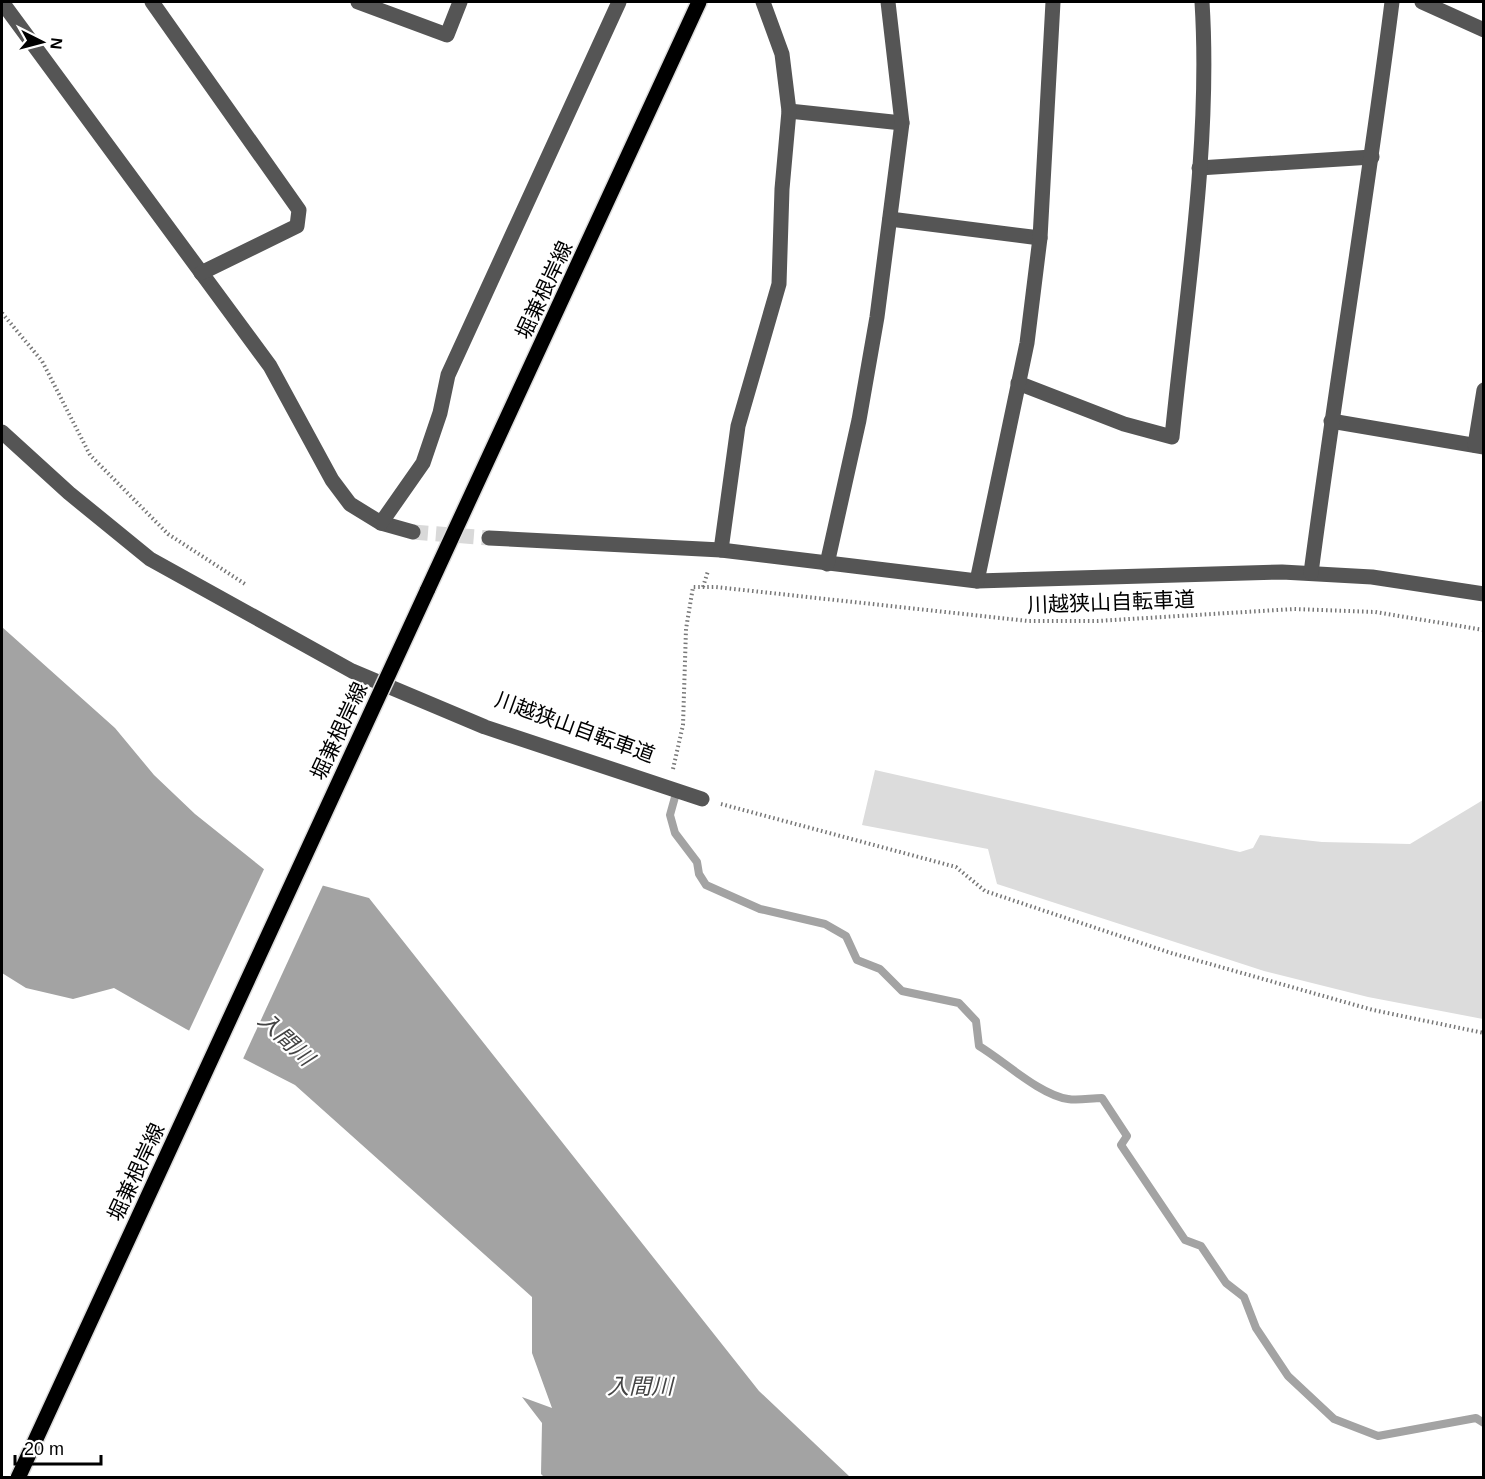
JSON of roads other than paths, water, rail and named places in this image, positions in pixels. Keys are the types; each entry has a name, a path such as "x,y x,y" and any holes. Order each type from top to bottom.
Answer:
{"main road":[{"name":"堀兼根岸線","path":"18,1478 699,2"}],"street":[{"path":"2,2 270,366 332,480 350,504 381,523 413,532"},
{"path":"152,2 299,210 297,226 201,273"},
{"path":"358,2 447,35 460,2"},
{"path":"381,523 423,463 440,412 448,375 619,2"},
{"path":"721,550 738,426 779,284 782,189 789,111 782,54 763,2"},
{"path":"826,564 859,420 890,219 902,123 888,2"},
{"path":"976,581 1027,343 1040,238 1053,2"},
{"path":"1018,384 1124,424 1172,437 1199,168 1204,31 1202,2"},
{"path":"1311,573 1331,421 1372,157 1392,2"},
{"path":"1422,2 1484,30"},
{"path":"789,111 902,123"},
{"path":"1199,168 1372,157"},
{"path":"890,219 1040,238"},
{"path":"1331,421 1479,446 1484,390"},
{"path":"2,432 69,494 150,559 352,671 485,727 702,799"},
{"path":"489,538 721,550 976,581 1311,573 1372,577 1484,594"}],"water":[{"name":"入間川","path":"2,627 115,728 154,775 195,814 265,870 369,898 759,1391 850,1477 544,1477 541,1474 542,1423 522,1397 552,1408 532,1353 532,1297 295,1085 186,1029 114,988 73,999 26,988 2,973"}],"waterway":[{"path":"675,797 670,815 675,833 697,862 699,874 706,885 760,909 825,924 846,936 857,960 880,969 902,991 959,1003 976,1021 979,1046 1034,1084 1068,1099 1102,1098 1127,1136 1121,1145 1185,1240 1201,1246 1226,1283 1244,1297 1256,1328 1288,1376 1334,1419 1378,1436 1476,1418 1484,1423"}],"tunnel":[{"path":"413,532 489,538"}]}
